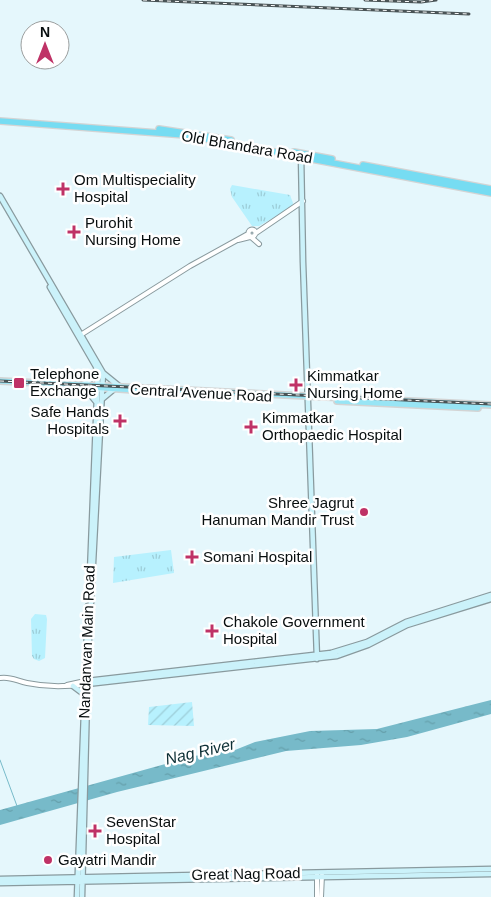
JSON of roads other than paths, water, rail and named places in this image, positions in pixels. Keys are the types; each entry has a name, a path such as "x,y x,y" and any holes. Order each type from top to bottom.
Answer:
{"highway":[{"name":"Old Bhandara Road","path":"0,120 140,129 185,135 361,166 491,193"},
{"path":"361,166 491,189"}],"main road":[{"path":"303,156 302,202 318,657"},
{"path":"0,196 80,336 103,372 116,387"},
{"name":"Nandanvan Main Road","path":"0,201 80,336 97,368 101,386 98,404 85,695 79,894"},
{"path":"84,385 92,378 97,368"},
{"path":"83,785 103,372"},
{"path":"0,382 491,407"},
{"path":"84,385 98,404"},
{"path":"102,399 116,387"},
{"path":"87,682 318,657 350,648 406,622 491,595"},
{"path":"87,682 352,652 407,625 491,599"},
{"path":"88,665 92,674 102,679"},
{"path":"70,686 85,695"},
{"path":"80,866 93,879 79,894 68,879 80,866"},
{"name":"Great Nag Road","path":"484,872 491,869"},
{"name":"Great Nag Road","path":"0,879 484,872 491,874"},
{"name":"Great Nag Road","path":"0,883 68,879"}],"street":[{"path":"80,336 190,266 264,228 302,202"},
{"path":"0,678 7,677 24,683 47,686 70,686 87,682"},
{"path":"317,897 319,875"},
{"path":"319,875 321,897"}],"water":[{"path":"491,700 491,714 407,737 361,745 286,751 117,792 0,825 0,810 194,756 235,750 255,742 310,731 377,729"}],"waterway":[{"path":"0,760 17,806"}],"railway":[{"path":"143,0 469,14"},
{"path":"365,0 421,2 436,0"},
{"path":"0,381 491,404"}],"place":[{"name":"Om Multispeciality Hospital","path":"63,189"},
{"name":"Purohit Nursing Home","path":"74,232"},
{"name":"Telephone Exchange","path":"19,383"},
{"name":"Kimmatkar Nursing Home","path":"296,385"},
{"name":"Safe Hands Hospitals","path":"120,421"},
{"name":"Kimmatkar Orthopaedic Hospital","path":"251,427"},
{"name":"Shree Jagrut Hanuman Mandir Trust","path":"364,512"},
{"name":"Somani Hospital","path":"192,557"},
{"name":"Chakole Government Hospital","path":"212,631"},
{"name":"SevenStar Hospital","path":"95,831"},
{"name":"Gayatri Mandir","path":"48,860"}],"water label":[{"name":"Nag River","path":"200,751"}]}
